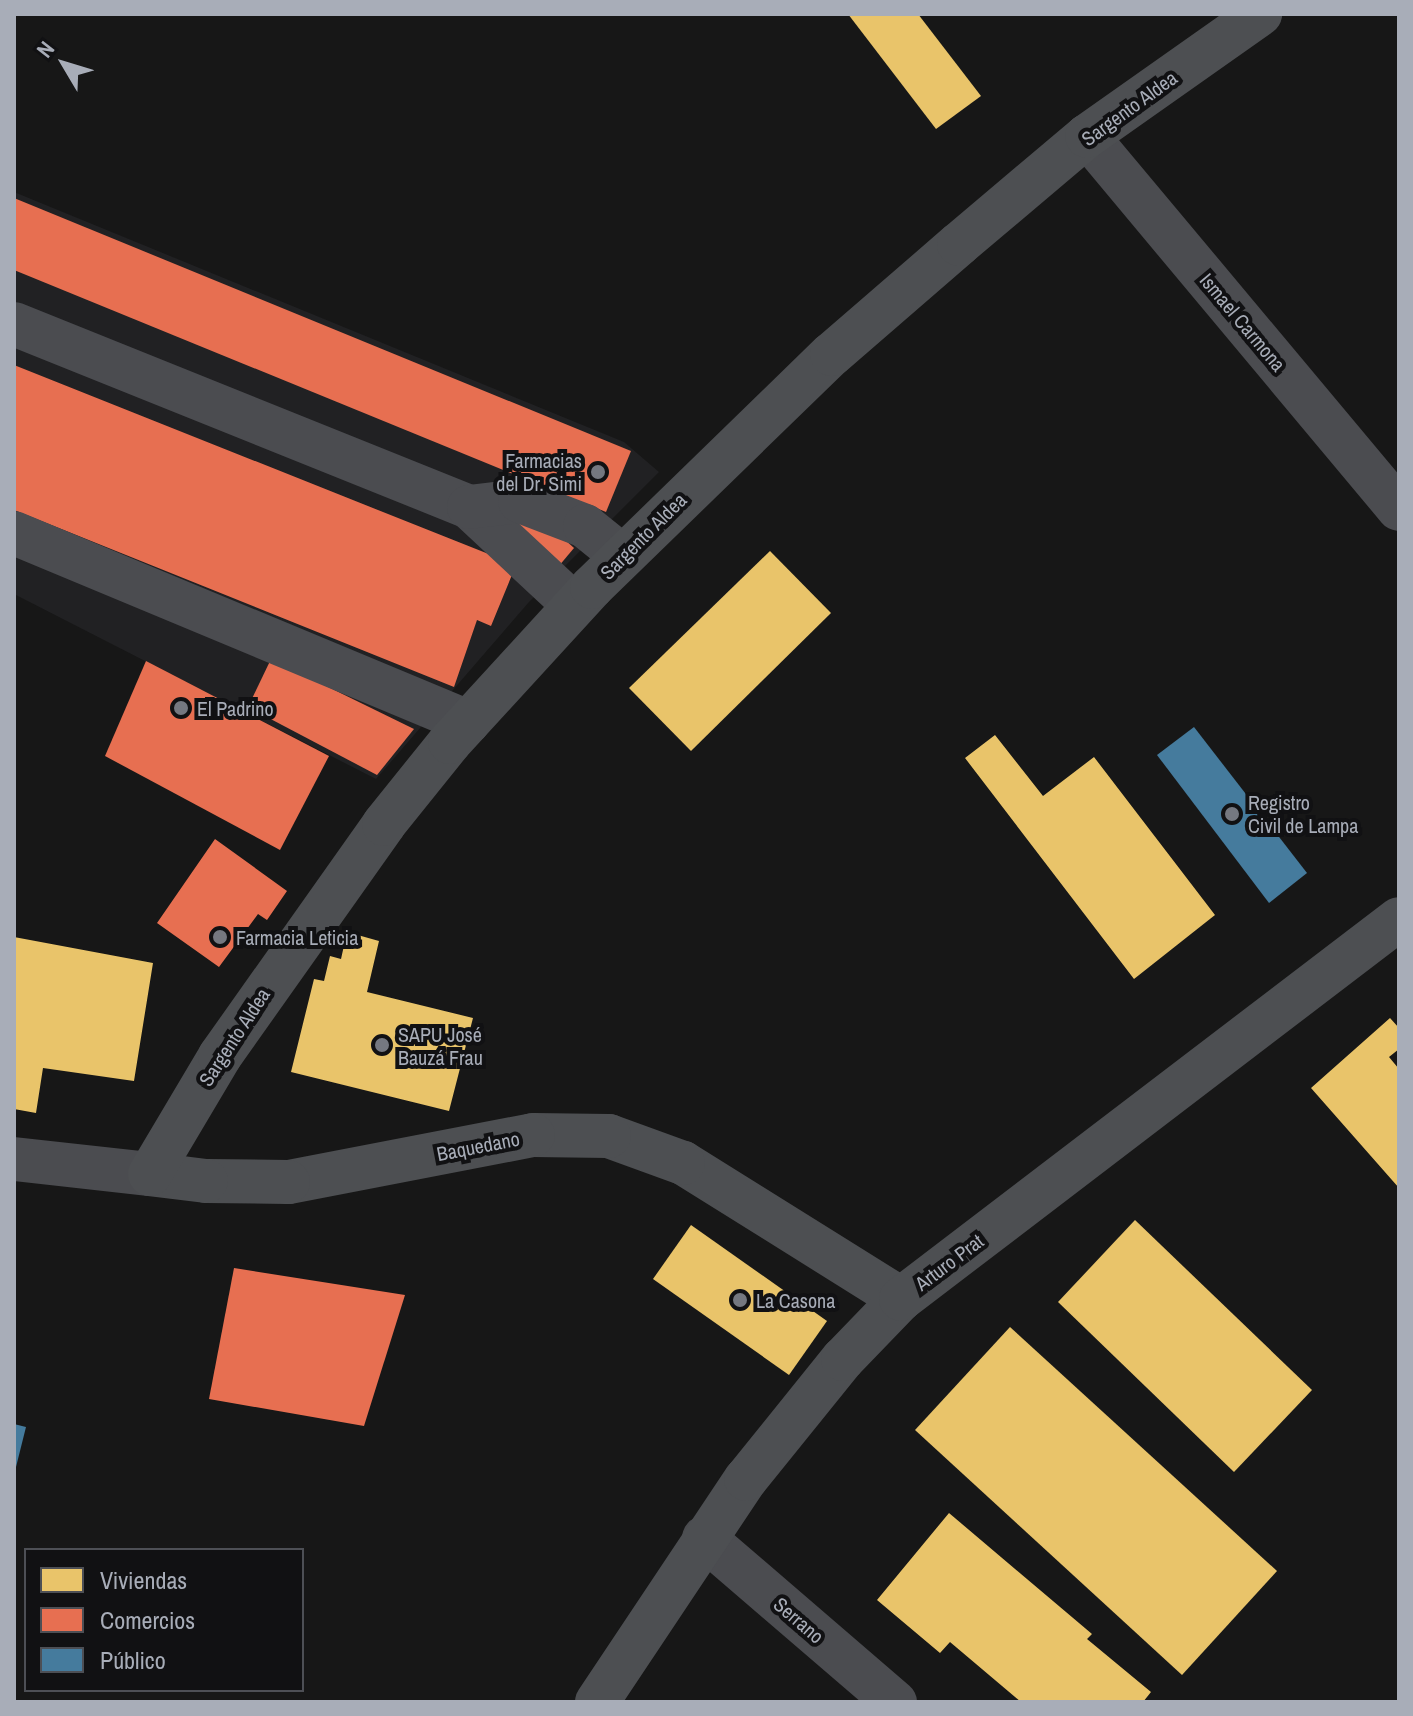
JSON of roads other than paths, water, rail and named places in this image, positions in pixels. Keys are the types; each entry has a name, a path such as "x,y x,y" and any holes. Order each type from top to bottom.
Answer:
{"main road":[{"name":"Sargento Aldea","path":"150,1174 220,1056 299,938 468,722 574,605 832,354 1087,136 1260,14"},
{"name":"Arturo Prat","path":"597,1702 704,1538 791,1420 901,1299 1399,919"},
{"name":"Baquedano","path":"150,1174 206,1181 288,1182 533,1135 609,1136 683,1163 901,1299"}],"street":[{"name":"Ismael Carmona","path":"1087,136 1399,509"},
{"path":"14,324 469,507 574,605"},
{"path":"469,507 520,501 585,526 622,556"},
{"path":"14,533 468,722"},
{"name":"Baquedano","path":"14,1159 150,1174"},
{"name":"Serrano","path":"704,1538 895,1702"}],"place":[{"name":"Farmacias del Dr. Simi","path":"598,472"},
{"name":"El Padrino","path":"181,708"},
{"name":"Registro Civil de Lampa","path":"1232,814"},
{"name":"Farmacia Leticia","path":"220,937"},
{"name":"SAPU José Bauzá Frau","path":"382,1045"},
{"name":"La Casona","path":"740,1300"}]}
